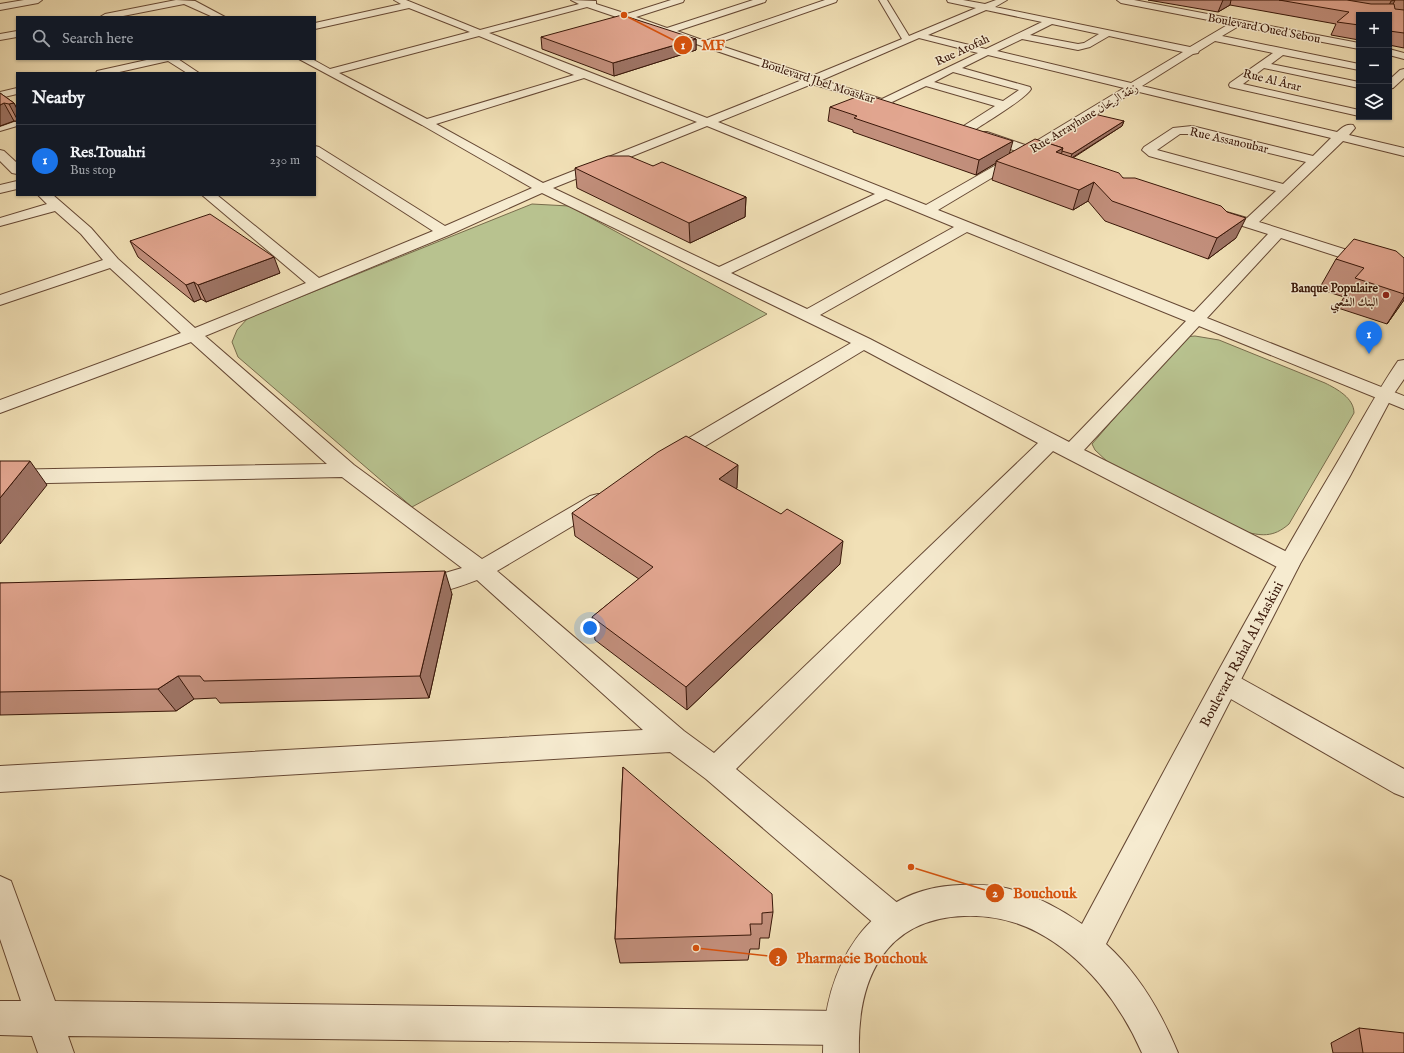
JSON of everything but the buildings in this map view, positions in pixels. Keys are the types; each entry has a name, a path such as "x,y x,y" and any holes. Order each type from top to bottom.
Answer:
{"street":[{"path":"0,7 38,0"},
{"name":"Boulevard Jbel Moaskar","path":"575,0 812,80 899,107"},
{"path":"330,72 482,34 603,0"},
{"path":"628,17 680,0"},
{"path":"668,31 762,0"},
{"path":"705,44 833,0"},
{"path":"883,0 906,40"},
{"path":"951,0 1194,50"},
{"path":"0,406 193,335 444,232 542,188 812,80 1003,0"},
{"name":"Boulevard Oued Sebou","path":"1121,0 1356,45"},
{"path":"117,16 129,15 184,1 192,3 218,16"},
{"path":"316,26 403,1 584,75 709,122 1394,399"},
{"path":"795,5 809,8"},
{"name":"Rue Atofah","path":"884,102 1051,21"},
{"name":"Rue Arrayhane زنقة الريحان","path":"928,210 1216,38 1238,22"},
{"path":"1022,36 1078,47 1087,45 1108,33"},
{"path":"0,37 16,34"},
{"path":"918,35 987,53 1404,152"},
{"path":"1216,38 1356,66"},
{"name":"Rue Al Ârar","path":"1282,51 1234,85 1356,112"},
{"path":"1392,53 1404,56"},
{"path":"106,72 160,60"},
{"path":"174,60 192,72"},
{"path":"306,60 542,188 864,343 1289,563"},
{"path":"1263,65 1356,84"},
{"path":"954,69 1026,89 1006,104 962,128 1060,161"},
{"path":"1392,73 1403,74"},
{"path":"1391,84 1403,74"},
{"path":"426,124 584,75"},
{"path":"924,82 1006,104"},
{"path":"0,95 16,91"},
{"path":"1249,224 1356,120"},
{"name":"Rue Assanoubar","path":"1285,189 1153,153 1148,150 1177,131 1185,130 1204,133 1314,160"},
{"path":"316,151 444,232"},
{"path":"0,154 16,169"},
{"path":"0,189 16,185"},
{"path":"719,273 886,194"},
{"path":"210,196 317,284"},
{"path":"0,222 51,200 86,231 113,262 193,335 347,470 481,570 674,740 716,770 895,921"},
{"path":"1204,209 1277,234 1404,273"},
{"path":"807,316 966,226"},
{"path":"716,770 1196,319 1277,234"},
{"path":"0,300 113,262"},
{"path":"659,465 864,343"},
{"name":"Boulevard Rahal Al Maskini","path":"1087,947 1289,563 1340,476 1394,399 1404,365"},
{"path":"0,477 347,470"},
{"path":"401,584 446,582 481,570 611,493"},
{"path":"1226,683 1404,784"},
{"path":"0,779 674,740"},
{"path":"0,892 56,1053"},
{"path":"0,1018 841,1041 847,994 859,963 877,938 895,921 913,910 938,902 964,899 986,900 1032,912 1055,924 1087,947 1117,979 1131,997 1151,1031 1160,1053"}],"lane":[{"path":"0,129 16,124"}],"green space":[{"path":"532,204 569,206 767,314 412,507 238,357 232,342 237,330 248,318"},
{"path":"1195,336 1219,340 1325,383 1335,388 1348,398 1351,403 1354,413 1289,524 1278,532 1261,535 1242,531 1111,465 1095,450 1092,444 1184,337"}],"place":[{"name":"MF","path":"624,15"},
{"name":"Banque Populaire البنك الشعبي","path":"1386,295"},
{"name":"Res.Touahri","path":"1369,354"},
{"name":"Bouchouk","path":"911,867"},
{"name":"Pharmacie Bouchouk","path":"696,948"}]}
